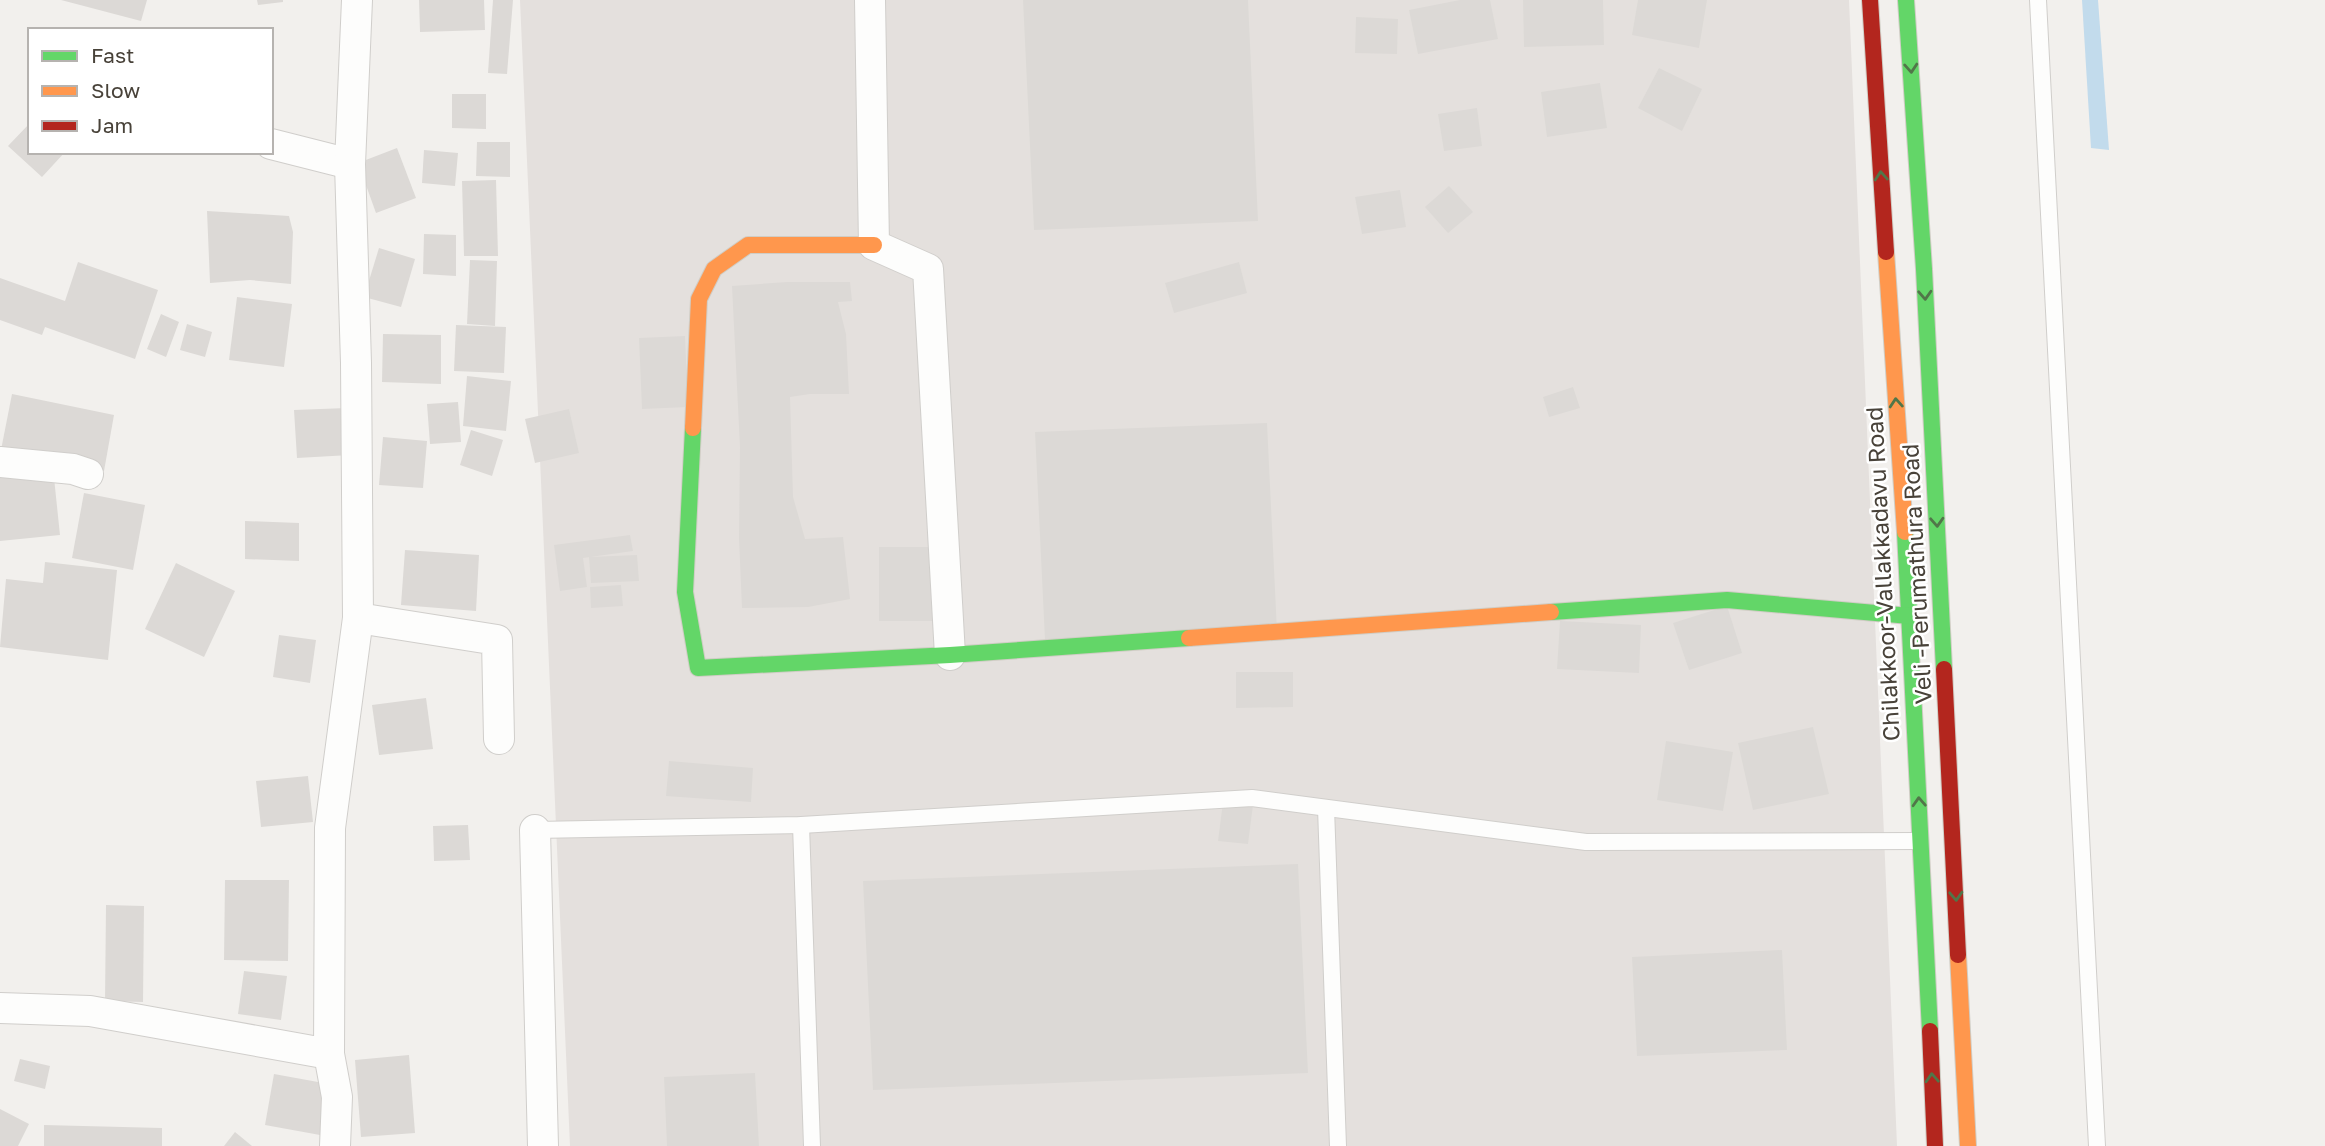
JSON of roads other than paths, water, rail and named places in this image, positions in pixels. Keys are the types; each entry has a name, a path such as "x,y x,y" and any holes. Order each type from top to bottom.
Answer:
{"main road":[{"name":"Chilakkoor-Vallakkadavu Road","path":"1870,0 1910,616 1935,1146"},
{"name":"Veli -Perumathura Road","path":"1906,0 1924,269 1968,1146"},
{"path":"874,245 748,246 714,269 699,299 685,592 698,668 950,655 1727,600 1910,616"}],"street":[{"path":"335,1146 337,1097 329,1054 330,828 358,618 356,363 350,164 357,0"},
{"path":"870,0 874,245 928,270 950,655"},
{"path":"273,145 350,164"},
{"path":"0,462 73,469 88,474"},
{"path":"358,618 497,640 499,739"},
{"path":"535,830 544,1146"},
{"path":"0,1008 90,1011 329,1054"}],"lane":[{"path":"2038,0 2097,1146"},
{"path":"535,830 801,825 1252,798 1586,842 1920,841"},
{"path":"1326,808 1338,1146"},
{"path":"801,825 812,1146"}],"water":[{"path":"2082,0 2098,0 2109,150 2091,148"}]}
